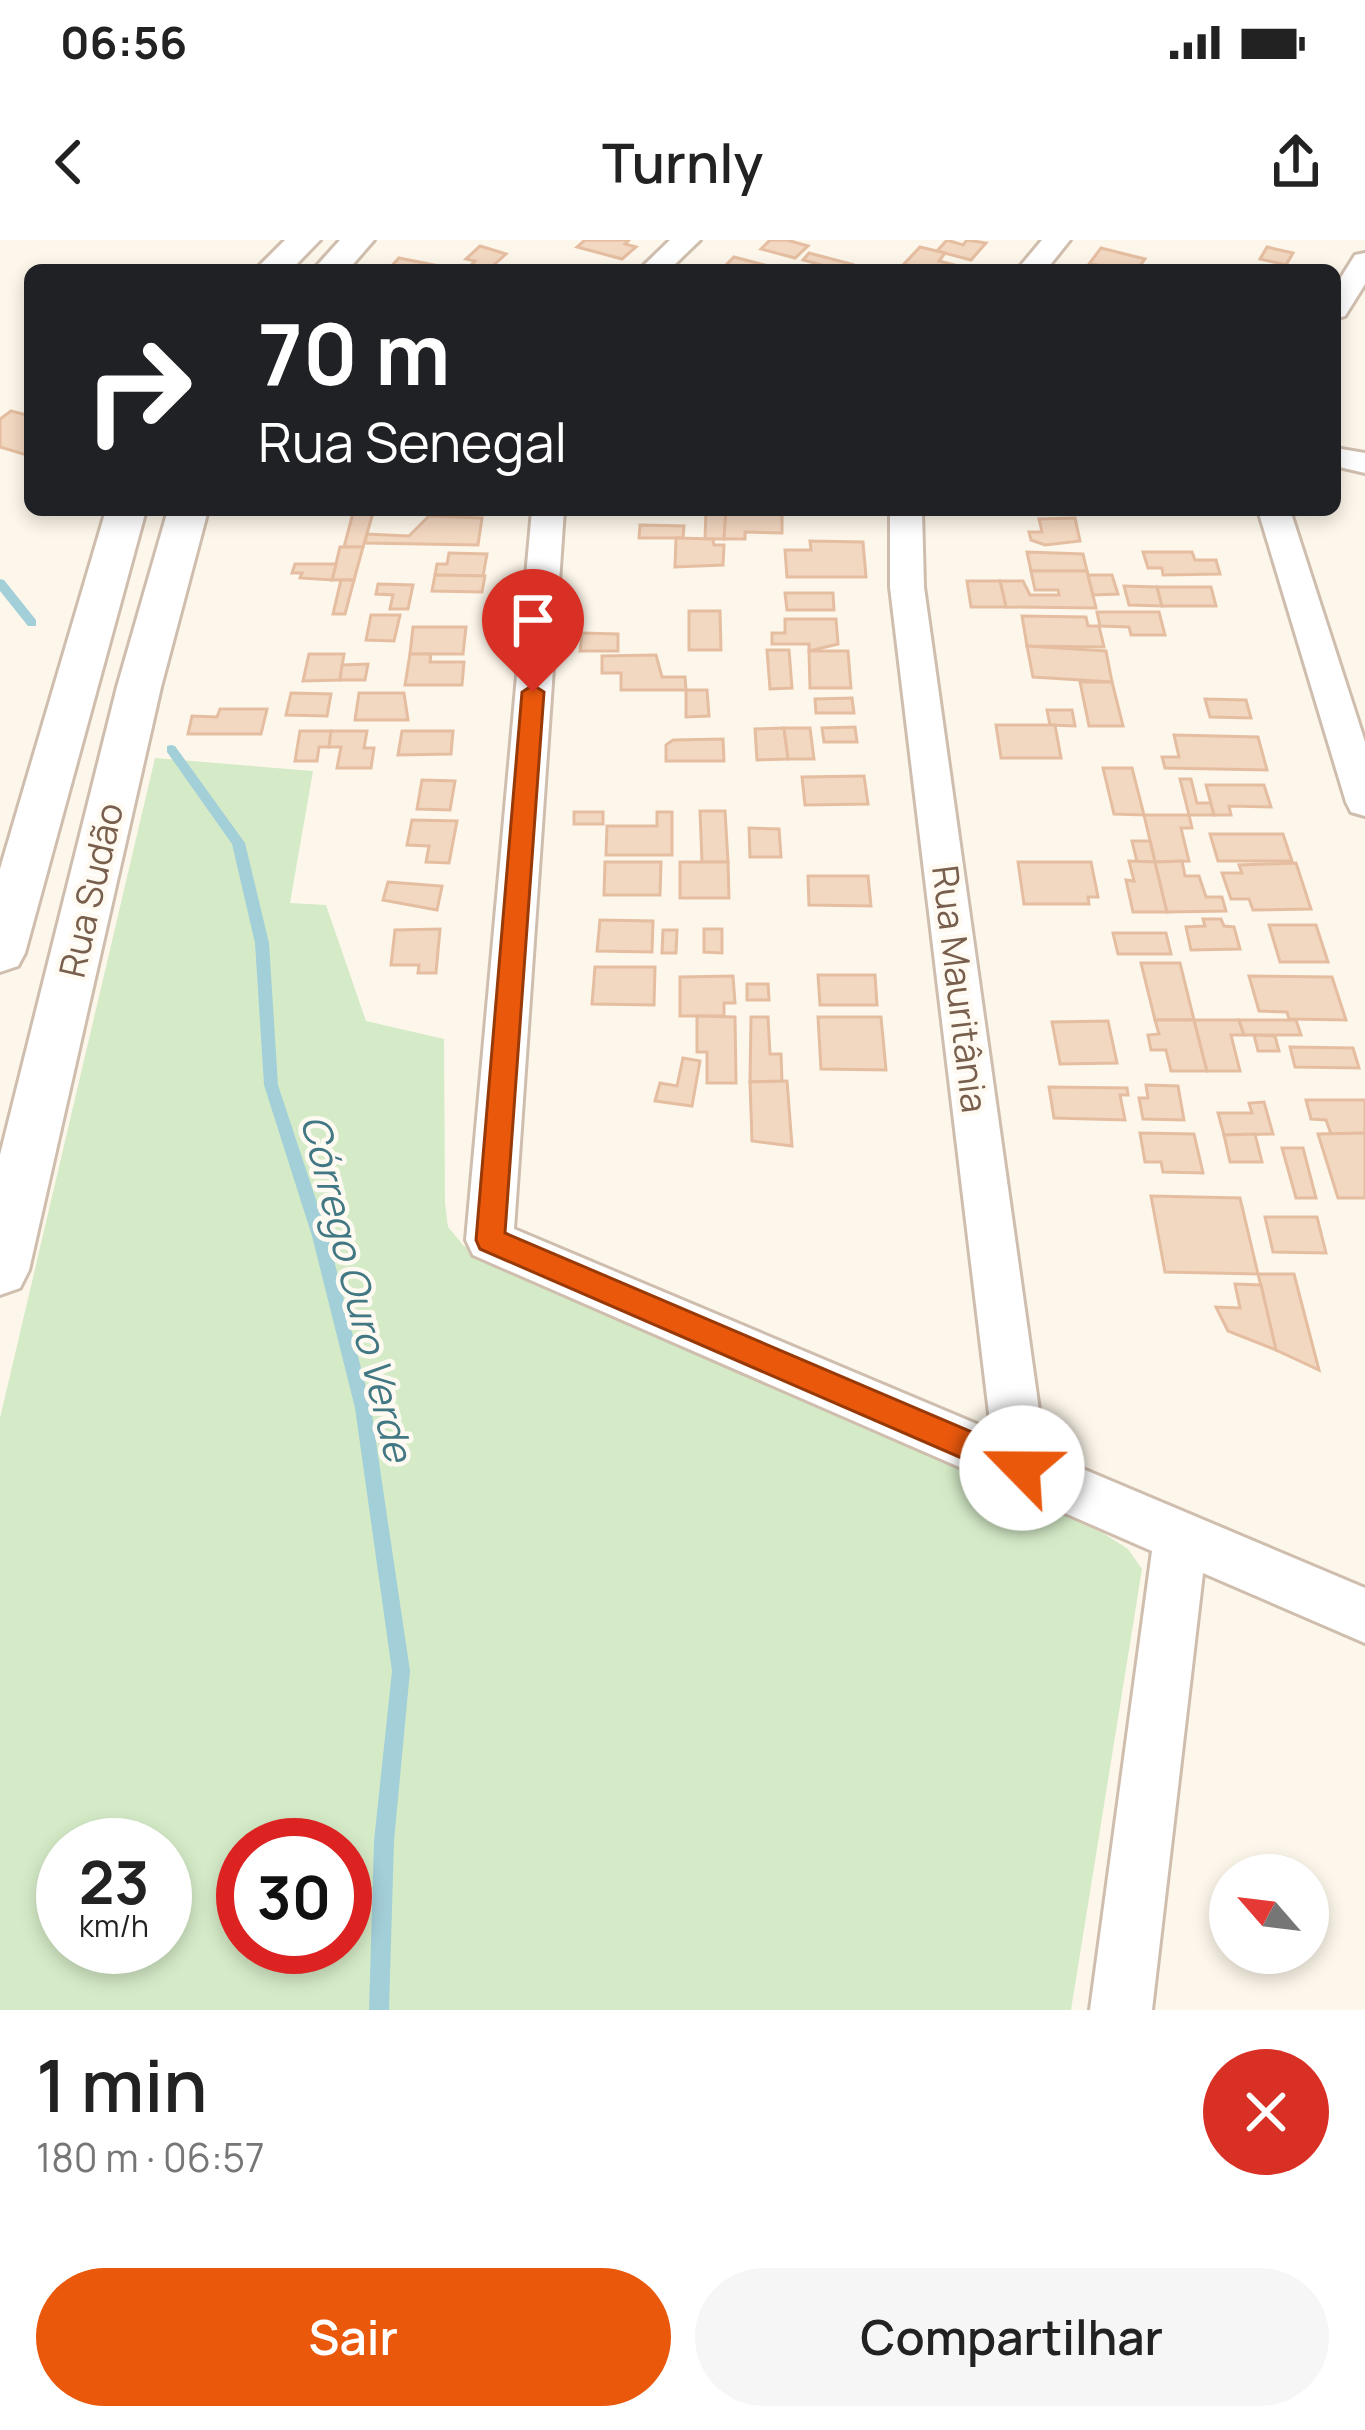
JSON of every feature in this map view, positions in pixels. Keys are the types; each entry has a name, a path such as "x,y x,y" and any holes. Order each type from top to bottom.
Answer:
{"street":[{"path":"278,264 304,240"},
{"path":"336,264 358,240"},
{"path":"659,264 686,240"},
{"path":"1036,264 1056,240"},
{"path":"1341,300 1365,261"},
{"name":"Rua Sudão","path":"0,953 9,890 123,516"},
{"name":"Rua Sudão","path":"0,1270 186,516"},
{"path":"548,516 490,1240 1365,1616"},
{"name":"Rua Mauritânia","path":"906,516 908,586 1022,1468"},
{"path":"1276,516 1365,802"},
{"path":"113,555 172,565"},
{"path":"1121,2010 1181,1537"}],"green space":[{"path":"155,758 313,771 290,903 326,905 366,1021 444,1039 445,1203 448,1227 464,1246 1103,1533 1128,1549 1142,1569 1071,2010 0,2010 0,1418"}],"building":[{"path":"585,240 629,240 625,244 636,247 622,259 577,247"},
{"path":"770,240 808,246 795,258 761,249"},
{"path":"947,240 963,245 967,240 986,243 971,260 937,251"},
{"path":"480,246 506,254 495,264 472,264 475,261 466,259"},
{"path":"920,247 945,253 939,261 951,264 904,264"},
{"path":"1267,247 1293,253 1287,264 1260,259"},
{"path":"1101,248 1145,259 1141,264 1089,264"},
{"path":"809,253 851,264 818,264 803,260"},
{"path":"734,257 761,264 727,264"},
{"path":"399,258 429,264 394,264"},
{"path":"11,411 24,414 24,454 0,447 0,419"},
{"path":"352,516 372,516 363,547 344,547"},
{"path":"429,516 482,518 478,545 365,543 367,534 409,536"},
{"path":"706,516 726,516 724,539 705,539"},
{"path":"726,516 782,516 782,533 745,532 745,539 724,539"},
{"path":"1075,518 1080,541 1045,545 1031,540 1029,532 1042,532 1039,519"},
{"path":"640,525 684,526 683,538 639,538"},
{"path":"676,538 713,539 714,545 724,545 723,565 675,567"},
{"path":"810,541 863,542 866,577 787,577 785,550 811,550"},
{"path":"340,547 363,547 354,580 332,580"},
{"path":"1027,552 1083,554 1087,571 1031,571"},
{"path":"1143,552 1192,552 1195,560 1216,560 1220,574 1163,575 1162,568 1148,568"},
{"path":"449,553 487,554 483,576 435,575 437,564 447,564"},
{"path":"295,564 336,564 332,580 300,578 302,573 292,573"},
{"path":"1031,571 1087,571 1096,608 1006,607 1000,581 1023,581 1030,595 1059,595 1058,590 1035,590"},
{"path":"435,575 485,576 482,592 432,591"},
{"path":"1088,575 1112,575 1118,594 1093,595"},
{"path":"341,580 354,580 345,614 333,614"},
{"path":"967,581 1000,581 1006,607 971,607"},
{"path":"378,584 413,585 408,609 390,609 393,595 376,594"},
{"path":"1124,586 1157,587 1162,606 1129,605"},
{"path":"1157,587 1211,587 1216,606 1162,606"},
{"path":"785,593 833,593 834,610 787,610"},
{"path":"689,611 720,611 721,650 689,650"},
{"path":"1097,612 1159,612 1165,635 1131,635 1129,627 1100,626"},
{"path":"371,615 400,615 394,641 366,640"},
{"path":"1022,616 1086,617 1088,626 1099,626 1104,647 1027,646"},
{"path":"785,619 836,619 838,644 809,651 809,644 772,644 772,633 785,633"},
{"path":"413,627 466,627 463,654 410,654"},
{"path":"582,633 618,634 618,651 580,651"},
{"path":"1027,646 1106,651 1112,682 1033,677"},
{"path":"767,650 789,650 792,688 770,689"},
{"path":"809,651 848,651 851,688 810,688"},
{"path":"309,654 344,654 340,680 303,681"},
{"path":"410,654 431,654 430,662 464,662 462,685 405,685"},
{"path":"656,655 662,677 685,677 686,690 621,690 621,673 602,673 602,656"},
{"path":"368,664 365,680 340,680 342,665"},
{"path":"1080,682 1112,682 1123,726 1089,726"},
{"path":"686,690 707,690 709,716 686,717"},
{"path":"291,693 331,694 327,716 286,715"},
{"path":"359,693 404,693 408,720 355,720"},
{"path":"852,698 854,713 816,713 815,699"},
{"path":"1205,699 1246,700 1251,718 1210,717"},
{"path":"220,709 267,709 261,734 188,734 192,716 217,717"},
{"path":"1047,710 1072,710 1075,726 1050,725"},
{"path":"996,725 1055,725 1061,758 1001,758"},
{"path":"855,727 857,742 824,742 822,728"},
{"path":"784,728 788,759 757,760 755,729"},
{"path":"784,728 810,728 814,759 788,759"},
{"path":"300,731 331,731 329,747 319,747 317,761 295,761"},
{"path":"331,731 367,731 364,748 374,748 371,768 337,768 341,747 329,747"},
{"path":"402,731 453,731 451,754 398,755"},
{"path":"1174,735 1258,737 1267,770 1165,768 1162,757 1179,757"},
{"path":"723,739 724,761 666,761 666,745 673,740"},
{"path":"1103,768 1132,768 1144,815 1114,814"},
{"path":"864,776 868,804 805,805 802,777"},
{"path":"1180,779 1191,779 1197,803 1211,803 1214,815 1189,815"},
{"path":"422,780 455,781 450,810 417,809"},
{"path":"1206,785 1264,785 1271,807 1229,806 1231,815 1214,815"},
{"path":"700,811 725,811 728,862 702,862"},
{"path":"574,812 603,812 603,824 574,824"},
{"path":"657,812 672,812 672,855 606,855 607,826 657,826"},
{"path":"1144,815 1189,815 1192,828 1181,828 1189,861 1155,862"},
{"path":"412,820 457,821 449,863 426,862 429,846 407,845"},
{"path":"749,828 779,829 781,857 750,857"},
{"path":"1210,834 1283,834 1292,861 1218,861"},
{"path":"1132,841 1150,841 1155,862 1137,862"},
{"path":"1129,861 1155,862 1167,912 1133,912 1126,880 1134,881"},
{"path":"1182,861 1185,876 1199,876 1206,897 1222,897 1226,911 1167,912 1155,862"},
{"path":"605,862 661,862 660,895 604,895"},
{"path":"680,862 728,862 729,898 680,898"},
{"path":"1018,862 1091,862 1098,897 1088,897 1089,904 1024,904"},
{"path":"1296,863 1311,909 1253,910 1249,899 1231,899 1222,873 1242,873 1239,865"},
{"path":"808,876 868,876 871,906 809,905"},
{"path":"388,882 442,886 437,910 383,900"},
{"path":"1203,919 1221,919 1224,926 1234,927 1240,949 1191,950 1186,927 1205,926"},
{"path":"600,920 653,921 652,952 597,951"},
{"path":"1269,925 1316,925 1328,962 1280,962"},
{"path":"440,929 436,973 418,973 419,965 391,965 395,930"},
{"path":"704,929 722,929 722,953 704,952"},
{"path":"663,930 677,930 676,953 662,953"},
{"path":"1113,933 1166,933 1171,954 1118,954"},
{"path":"1141,963 1180,963 1194,1020 1155,1020"},
{"path":"595,967 655,967 654,1005 592,1004"},
{"path":"818,975 875,975 877,1005 820,1005"},
{"path":"733,976 735,1003 724,1003 724,1016 680,1016 680,977"},
{"path":"1249,976 1332,977 1346,1020 1289,1019 1287,1012 1259,1011"},
{"path":"747,984 768,984 769,1000 747,1000"},
{"path":"697,1016 735,1017 736,1083 707,1083 707,1052 697,1052"},
{"path":"751,1017 768,1017 770,1054 781,1054 782,1081 750,1082"},
{"path":"818,1017 881,1017 886,1070 821,1069"},
{"path":"1155,1020 1194,1020 1207,1071 1171,1071 1166,1050 1151,1050 1148,1035 1159,1034"},
{"path":"1194,1020 1239,1020 1244,1035 1231,1035 1240,1071 1207,1071"},
{"path":"1239,1020 1296,1020 1301,1035 1244,1035"},
{"path":"1108,1021 1117,1063 1060,1064 1052,1022"},
{"path":"1254,1035 1275,1036 1279,1051 1258,1051"},
{"path":"1290,1047 1353,1048 1359,1068 1295,1067"},
{"path":"683,1058 700,1061 692,1106 655,1101 660,1083 677,1086"},
{"path":"787,1081 792,1146 752,1141 750,1082"},
{"path":"1146,1085 1178,1086 1184,1120 1143,1119 1139,1098 1148,1098"},
{"path":"1049,1087 1127,1088 1128,1095 1120,1095 1125,1120 1054,1118"},
{"path":"1306,1100 1365,1100 1365,1133 1331,1134 1326,1120 1311,1119"},
{"path":"1264,1102 1273,1134 1224,1135 1218,1113 1252,1113 1249,1103"},
{"path":"1140,1133 1194,1134 1203,1173 1163,1172 1161,1162 1145,1162"},
{"path":"1365,1133 1365,1198 1338,1198 1318,1134"},
{"path":"1255,1134 1262,1162 1230,1162 1224,1135"},
{"path":"1282,1148 1303,1148 1316,1198 1296,1198"},
{"path":"1151,1196 1240,1198 1258,1274 1165,1272"},
{"path":"1265,1217 1317,1217 1326,1253 1273,1252"},
{"path":"1258,1274 1294,1274 1319,1370 1276,1350"},
{"path":"1235,1284 1261,1285 1276,1350 1228,1331 1216,1307 1240,1308"}],"waterway":[{"name":"Córrego Ouro Verde","path":"0,583 32,623"},
{"name":"Córrego Ouro Verde","path":"171,749 238,843 262,943 271,1085 320,1236 363,1408 401,1671 384,1841 379,2010"}],"route":[{"path":"533,692 490,1240 1022,1468"}]}
